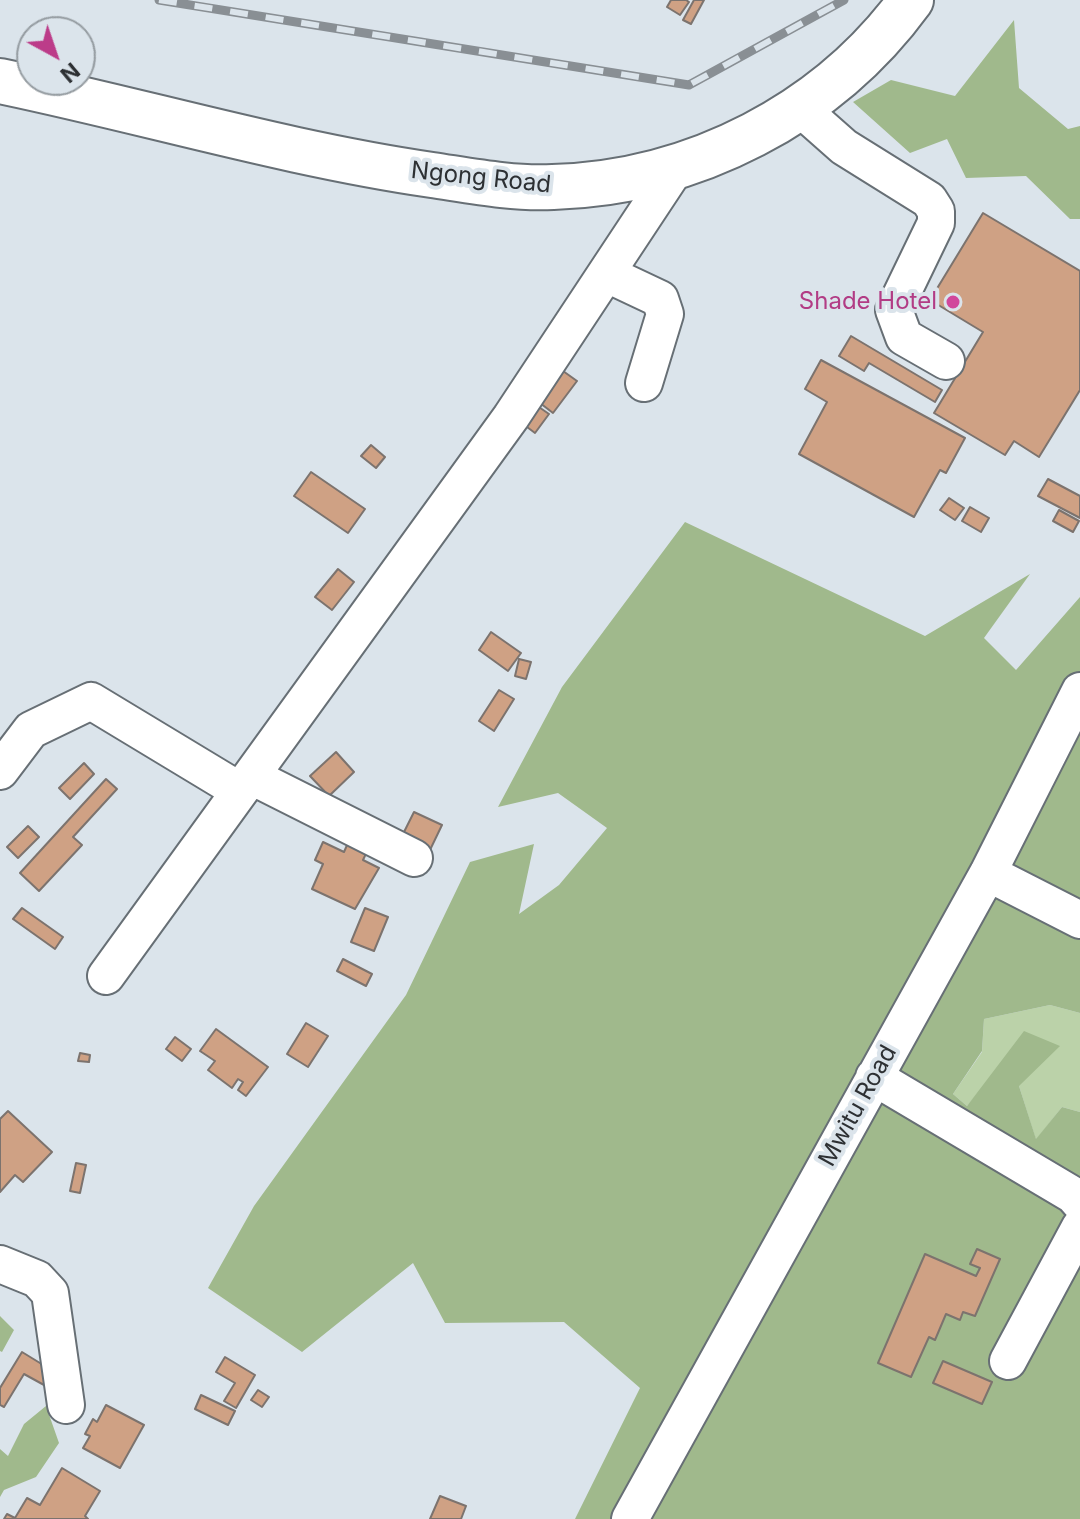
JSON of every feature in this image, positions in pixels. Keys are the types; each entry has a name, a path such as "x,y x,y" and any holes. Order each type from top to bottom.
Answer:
{"main road":[{"name":"Ngong Road","path":"0,81 371,166 520,187 594,183 726,150 801,109 857,60 911,0"}],"street":[{"path":"801,109 844,147 929,200 936,211 930,237 894,310 904,337 946,361"},
{"path":"106,976 511,417 679,163"},
{"path":"607,274 660,299 665,314 644,383"},
{"name":"Mwitu Road","path":"630,1519 988,873 1080,691"},
{"path":"0,771 31,730 91,701 246,783 414,858"},
{"path":"988,873 1080,920"},
{"path":"874,1077 1073,1195 1080,1203"},
{"path":"1008,1361 1080,1227"},
{"path":"0,1264 37,1279 50,1293 66,1405"}],"green space":[{"path":"1014,20 1019,88 1068,129 1080,126 1080,219 1070,219 1026,176 966,178 947,139 910,153 853,102 891,80 955,96"},
{"path":"685,522 925,636 1030,574 984,638 1016,670 1080,597 1080,1013 1050,1005 984,1019 982,1051 953,1094 967,1106 1024,1031 1060,1046 1019,1086 1036,1139 1062,1107 1080,1112 1080,1519 575,1519 640,1388 564,1322 445,1323 413,1263 302,1352 208,1288 254,1206 406,995 470,862 534,844 519,914 559,885 607,828 558,793 498,807 562,687"},
{"path":"1050,1005 1080,1013 1080,1112 1062,1107 1036,1140 1019,1086 981,1090 967,1106 953,1094 982,1052 984,1019"},
{"path":"0,1316 14,1330 2,1352 0,1351"},
{"path":"46,1406 59,1443 36,1477 4,1490 0,1497 0,1449 8,1456 24,1424"}],"building":[{"path":"671,0 689,2 680,15 667,7"},
{"path":"694,0 704,0 691,24 683,20"},
{"path":"983,213 1080,271 1080,390 1039,457 1014,441 1005,455 934,413 983,332 930,300"},
{"path":"851,336 942,390 935,402 869,363 864,371 839,356"},
{"path":"821,360 965,438 946,473 940,470 914,517 799,454 827,402 805,389"},
{"path":"563,371 577,381 553,413 540,403"},
{"path":"536,405 549,414 535,433 523,424"},
{"path":"371,445 385,457 376,468 361,456"},
{"path":"311,472 365,509 348,533 294,496"},
{"path":"1048,479 1080,496 1080,518 1038,496"},
{"path":"949,498 964,508 955,520 940,510"},
{"path":"970,507 989,518 981,532 962,521"},
{"path":"1059,510 1079,521 1073,532 1053,521"},
{"path":"338,569 354,582 332,610 315,597"},
{"path":"491,632 521,653 508,671 479,650"},
{"path":"519,659 531,662 526,679 515,676"},
{"path":"499,690 514,699 494,731 479,721"},
{"path":"336,752 354,772 329,796 310,776"},
{"path":"84,763 94,774 70,799 59,788"},
{"path":"106,779 117,789 73,837 82,845 39,891 20,873"},
{"path":"414,812 442,825 429,852 401,838"},
{"path":"28,826 39,837 18,858 7,847"},
{"path":"351,836 370,845 363,860 379,868 355,909 312,889 323,864 315,860 323,842 344,852"},
{"path":"22,908 63,937 55,949 13,919"},
{"path":"365,908 388,917 374,951 351,942"},
{"path":"343,959 372,974 366,986 337,971"},
{"path":"306,1023 328,1036 308,1067 287,1054"},
{"path":"216,1029 268,1067 246,1096 238,1090 243,1082 238,1079 232,1088 208,1070 215,1061 200,1051"},
{"path":"175,1037 191,1049 182,1061 166,1049"},
{"path":"80,1053 90,1055 89,1062 78,1061"},
{"path":"8,1111 52,1152 23,1182 15,1175 0,1192 0,1119"},
{"path":"76,1163 86,1165 80,1193 70,1191"},
{"path":"977,1249 1000,1259 975,1316 963,1312 960,1320 946,1314 935,1340 929,1337 911,1377 878,1363 925,1254 976,1276 980,1268 970,1264"},
{"path":"22,1352 53,1371 44,1385 24,1374 4,1407 0,1405 0,1388"},
{"path":"225,1357 255,1375 236,1408 224,1401 235,1383 216,1372"},
{"path":"943,1361 992,1382 982,1404 933,1383"},
{"path":"258,1390 269,1397 262,1407 251,1400"},
{"path":"201,1395 235,1411 228,1425 195,1409"},
{"path":"106,1405 144,1425 120,1468 83,1448 90,1436 85,1434 93,1419 97,1422"},
{"path":"62,1468 100,1491 85,1516 88,1519 4,1519 7,1514 15,1518 27,1498 40,1505"},
{"path":"440,1496 466,1506 461,1519 430,1519"}],"railway":[{"path":"159,0 689,85 844,0"}],"place":[{"name":"Shade Hotel","path":"953,302"}]}
